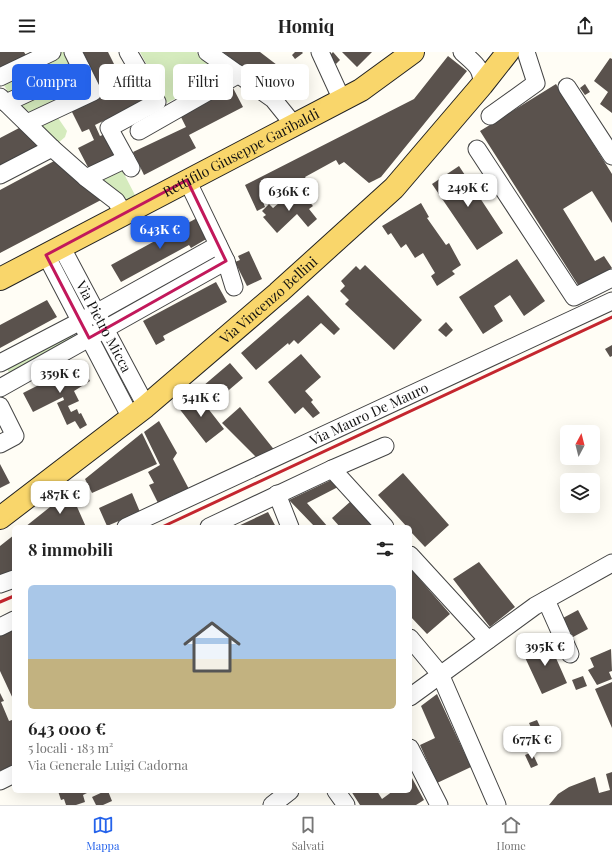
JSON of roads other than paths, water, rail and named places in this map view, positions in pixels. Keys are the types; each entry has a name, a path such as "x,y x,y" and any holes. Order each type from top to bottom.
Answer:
{"main road":[{"name":"Rettifilo Giuseppe Garibaldi","path":"0,279 187,180 362,90 414,52"},
{"name":"Via Vincenzo Bellini","path":"0,518 139,412 278,293 394,188 482,86 508,52"}],"street":[{"path":"0,77 52,52"},
{"path":"74,52 79,64"},
{"path":"86,178 128,163 109,128 157,102 128,52"},
{"path":"207,52 273,100 294,125"},
{"path":"320,52 342,100"},
{"path":"462,52 478,66 482,74 482,86"},
{"path":"490,116 536,83 526,52"},
{"path":"138,131 239,74"},
{"path":"567,87 612,156"},
{"path":"3,100 52,148 86,178 116,201 124,214"},
{"path":"27,124 76,100"},
{"path":"0,175 52,148"},
{"path":"477,149 574,297 612,278"},
{"path":"187,180 226,261 234,287"},
{"path":"0,362 96,313 218,245"},
{"path":"54,251 80,320 89,338 139,412"},
{"name":"Via Pietro Micca","path":"54,251 96,313 105,330 139,412"},
{"path":"0,388 226,261"},
{"name":"Via Mauro De Mauro","path":"130,525 612,301"},
{"path":"0,406 7,440"},
{"path":"213,525 277,494 385,446"},
{"path":"332,469 383,525"},
{"path":"277,494 289,525"},
{"path":"412,557 488,640"},
{"path":"412,695 535,606 612,563"},
{"path":"0,584 12,580"},
{"path":"546,600 570,654"},
{"path":"0,626 12,621"},
{"path":"412,640 440,674 495,804"},
{"path":"412,752 439,805"},
{"path":"0,781 12,775"},
{"path":"272,805 287,793"},
{"path":"337,793 346,805"}],"railway":[{"path":"166,525 612,317"},
{"path":"0,602 12,597"}]}
